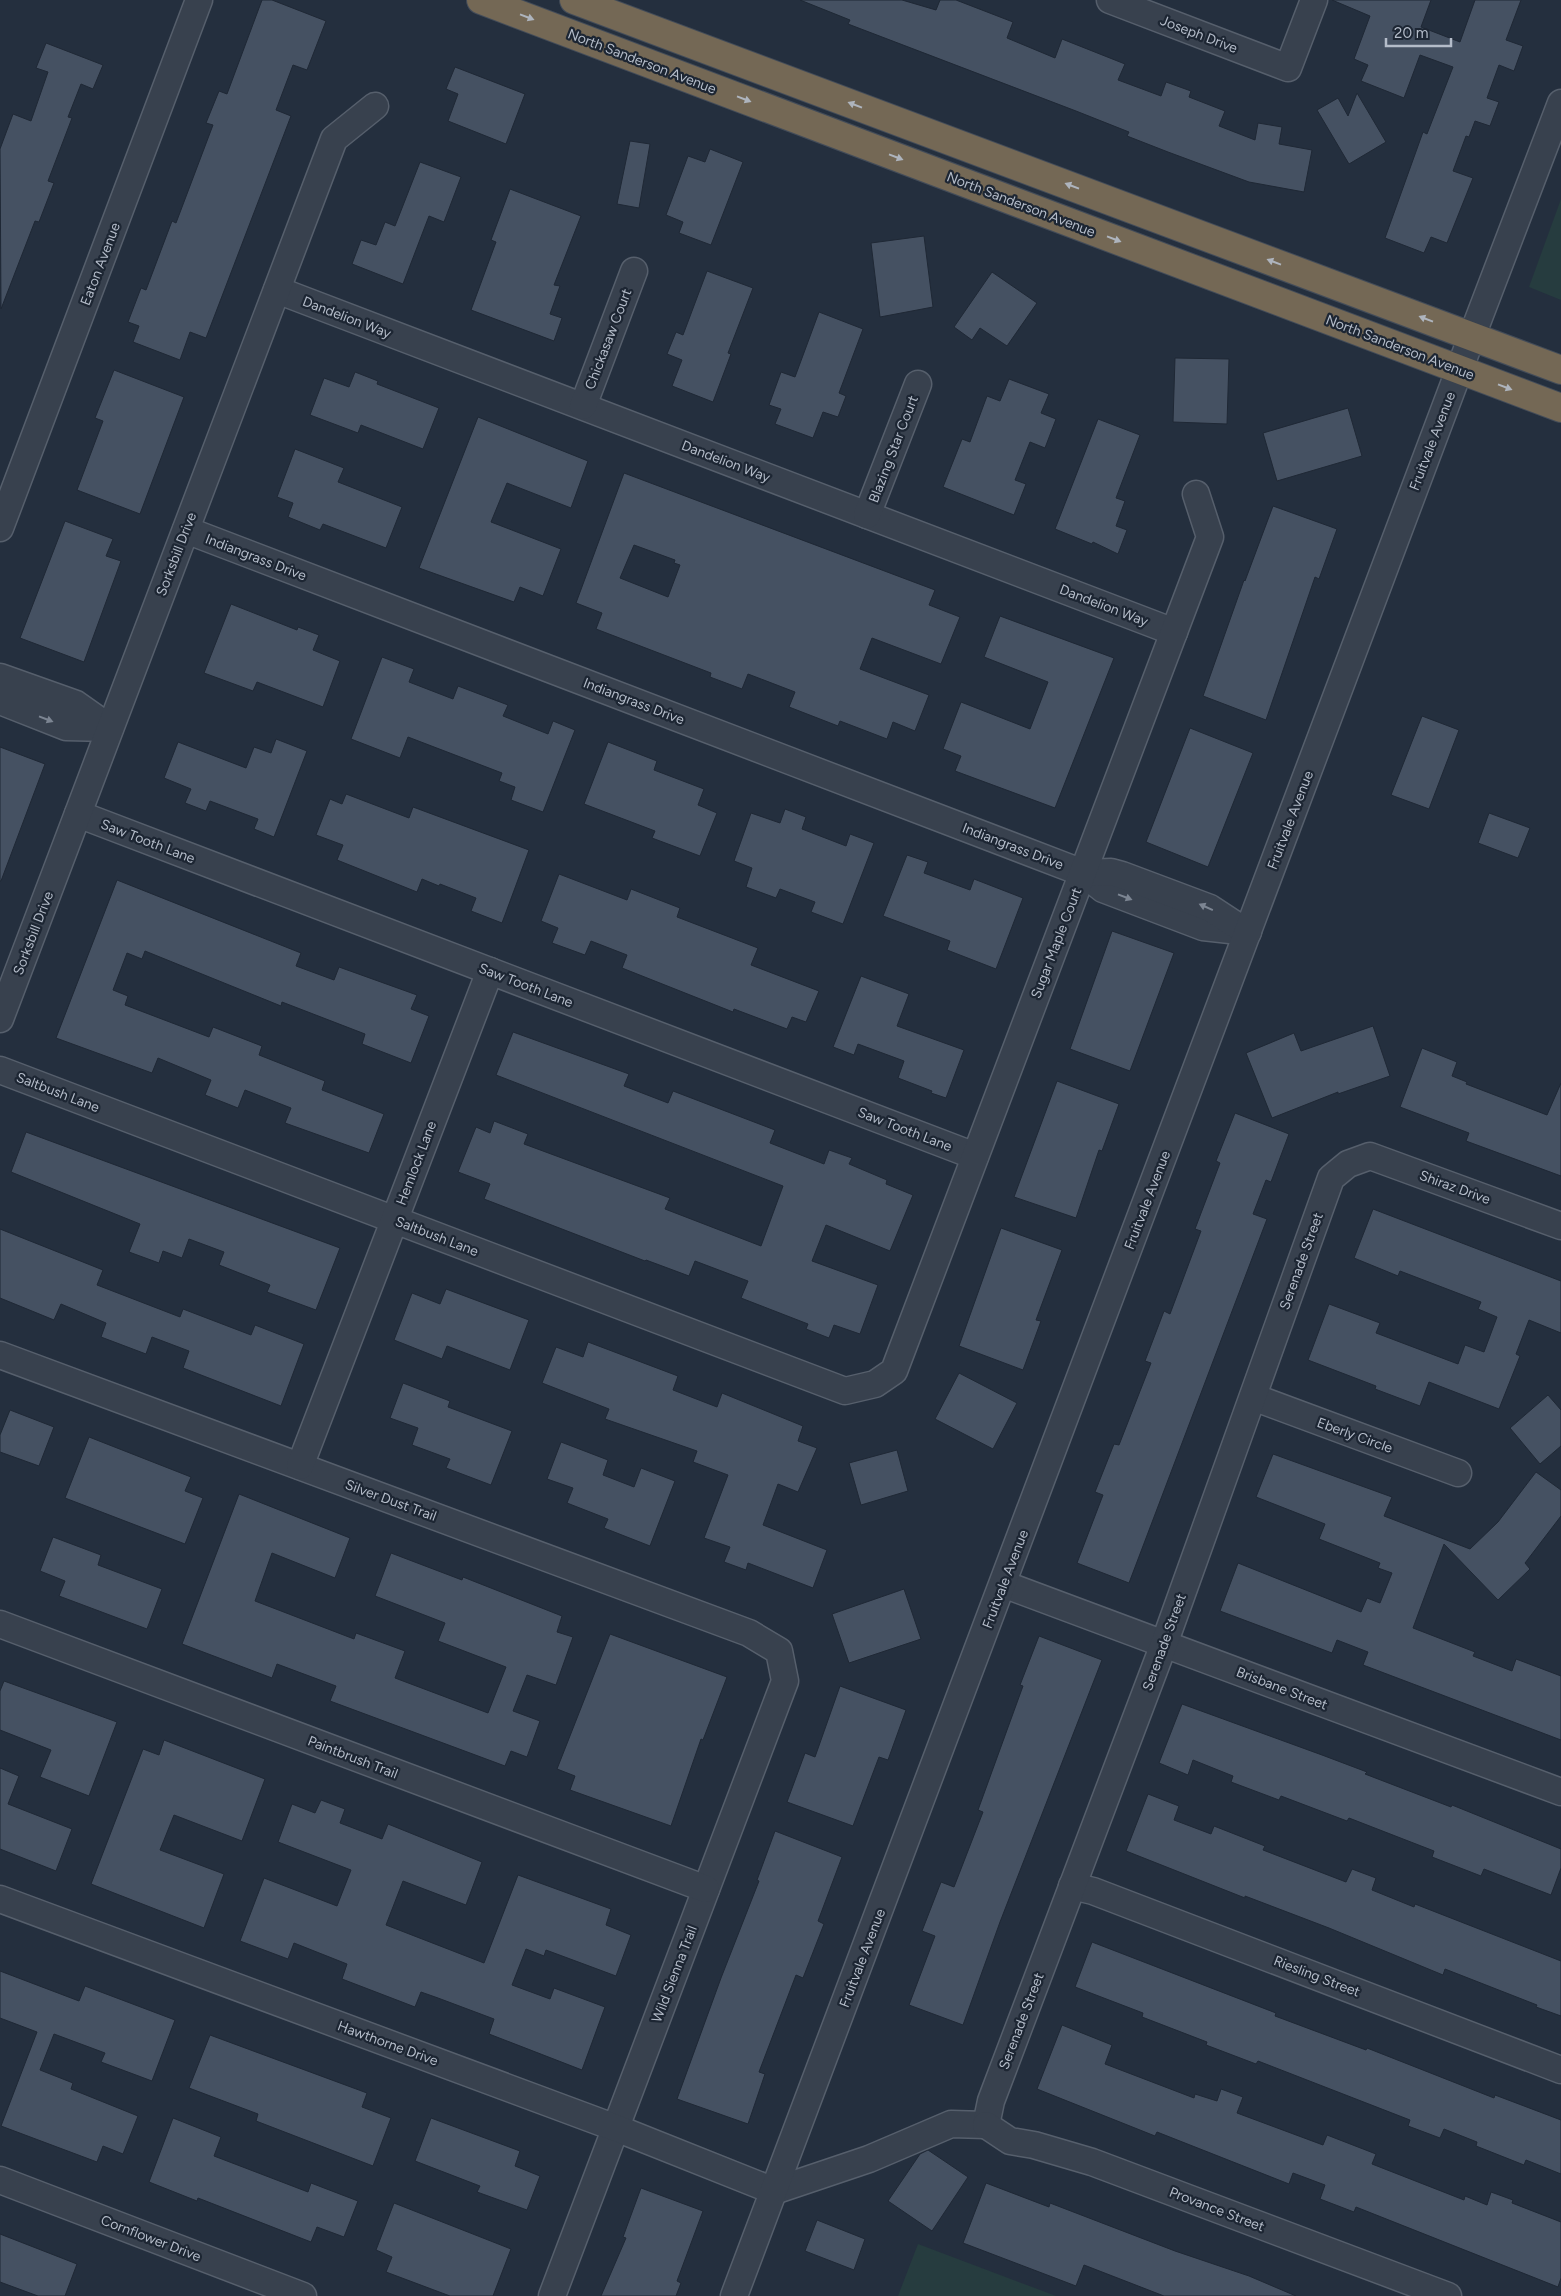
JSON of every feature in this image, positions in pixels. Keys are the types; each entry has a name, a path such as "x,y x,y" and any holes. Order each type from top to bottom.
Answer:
{"highway":[{"name":"North Sanderson Avenue","path":"481,0 1561,408"},
{"path":"574,0 1561,370"}],"street":[{"name":"Eaton Avenue","path":"0,528 199,0"},
{"name":"Joseph Drive","path":"1110,0 1288,68 1314,0"},
{"name":"Fruitvale Avenue","path":"734,2296 1561,103"},
{"name":"Sorksbill Drive","path":"0,1019 334,139 374,106"},
{"name":"Chickasaw Court","path":"582,406 634,271"},
{"name":"Dandelion Way","path":"277,290 1174,632"},
{"name":"Blazing Star Court","path":"867,515 918,384"},
{"name":"Sugar Maple Court","path":"875,1384 894,1371 1210,537 1196,494"},
{"name":"Indiangrass Drive","path":"186,530 1083,873 1103,889 1203,927 1248,932"},
{"path":"0,677 76,704 110,728"},
{"path":"0,701 66,727 110,728"},
{"name":"Saw Tooth Lane","path":"78,814 975,1156"},
{"name":"Hemlock Lane","path":"300,1466 490,971"},
{"name":"Saltbush Lane","path":"0,1070 845,1391 875,1384"},
{"name":"Shiraz Drive","path":"1348,1164 1370,1156 1561,1226"},
{"name":"Serenade Street","path":"986,2125 991,2101 1164,1644 1331,1178 1348,1164"},
{"name":"Silver Dust Trail","path":"0,1354 748,1633 779,1651"},
{"name":"Eberly Circle","path":"1252,1397 1458,1473"},
{"name":"Brisbane Street","path":"1004,1584 1561,1792"},
{"name":"Paintbrush Trail","path":"0,1624 706,1889"},
{"name":"Wild Sienna Trail","path":"552,2296 785,1681 779,1651"},
{"name":"Riesling Street","path":"1072,1886 1093,1891 1561,2070"},
{"name":"Hawthorne Drive","path":"0,1899 616,2128 774,2191"},
{"path":"774,2191 869,2158 951,2124 986,2125"},
{"name":"Provance Street","path":"986,2125 1010,2141 1034,2145 1092,2162 1448,2296"},
{"name":"Cornflower Drive","path":"0,2180 303,2296"}],"green space":[{"path":"1561,199 1561,300 1529,287"},
{"path":"918,2244 1056,2296 898,2296"}],"building":[{"path":"262,0 272,0 326,21 307,70 293,65 276,110 291,116 206,338 190,332 180,360 133,342 139,326 128,322 141,288 146,290 172,221 176,223 213,125 206,123 219,91 227,94"},
{"path":"800,0 902,0 936,10 940,0 956,0 1013,22 1007,38 1055,58 1062,39 1125,64 1118,80 1161,96 1166,82 1191,91 1189,97 1225,111 1219,126 1255,140 1258,123 1282,127 1279,144 1312,150 1304,192 1249,182 1168,152 1127,136 1129,132 848,24 850,20"},
{"path":"1332,0 1431,0 1421,27 1460,42 1475,0 1521,0 1506,40 1523,46 1514,71 1499,65 1487,98 1499,102 1490,126 1475,121 1469,137 1466,136 1453,171 1473,178 1447,243 1431,237 1424,253 1385,238 1423,132 1427,134 1453,67 1420,55 1404,98 1361,81 1368,65 1354,59 1370,16"},
{"path":"46,43 103,65 93,89 81,84 68,117 72,118 48,181 54,183 39,222 35,221 1,309 0,149 13,114 31,121 48,72 36,68"},
{"path":"455,67 525,94 506,144 448,121 458,94 446,89"},
{"path":"1357,93 1386,142 1349,164 1317,110 1338,98 1348,116"},
{"path":"630,141 650,144 639,208 617,204"},
{"path":"710,149 743,162 711,245 679,233 683,222 666,215 688,156 705,162"},
{"path":"420,162 461,177 444,222 429,216 403,284 352,264 361,240 376,245 385,222 395,226"},
{"path":"510,189 581,216 554,285 560,286 550,314 562,318 554,341 471,310 496,242 491,240"},
{"path":"924,236 933,307 880,317 871,243"},
{"path":"707,271 753,288 728,353 731,354 713,402 672,386 682,360 667,354 676,332 683,335"},
{"path":"992,272 1037,303 1007,346 980,328 972,340 954,327"},
{"path":"819,312 863,329 839,393 846,396 838,417 823,412 813,438 775,424 781,409 769,405 781,372 795,377"},
{"path":"1175,358 1229,359 1227,424 1173,422"},
{"path":"114,370 184,397 140,514 77,490 103,421 95,418"},
{"path":"355,372 378,381 377,384 439,408 423,449 361,425 358,433 310,415 324,378 349,387"},
{"path":"1009,379 1049,394 1041,413 1056,419 1045,448 1030,442 1015,480 1026,484 1014,515 943,487 962,439 970,442 987,396 1000,401"},
{"path":"1348,408 1362,456 1277,481 1263,433"},
{"path":"478,417 588,461 571,508 507,483 491,522 561,549 543,596 520,587 514,602 419,568"},
{"path":"1098,419 1140,435 1116,498 1125,501 1116,526 1127,530 1118,554 1093,542 1092,544 1055,529"},
{"path":"295,449 344,468 338,482 402,507 386,548 323,524 320,530 288,517 293,503 277,497"},
{"path":"624,473 935,590 929,605 960,617 941,664 872,638 860,669 929,695 915,731 893,722 887,739 840,721 838,726 789,707 795,692 748,674 742,689 710,677 711,673 596,629 602,613 576,603","holes":["634,545 675,560 674,563 680,565 668,597 620,578"]},
{"path":"1273,506 1337,529 1319,579 1315,577 1266,720 1203,696 1244,580"},
{"path":"65,521 113,539 106,556 121,561 84,662 20,638"},
{"path":"231,604 297,630 298,627 319,635 313,650 340,661 323,707 257,682 253,691 204,673"},
{"path":"1000,616 1114,658 1055,808 955,771 961,756 943,749 961,702 1030,729 1048,682 984,657"},
{"path":"382,657 414,669 409,682 453,699 458,686 508,705 503,716 548,734 553,721 575,730 543,812 511,800 515,787 499,781 502,773 408,737 400,758 351,739"},
{"path":"1422,716 1459,730 1429,809 1391,795"},
{"path":"1190,728 1253,753 1208,867 1146,842"},
{"path":"276,739 307,751 274,837 254,829 258,819 210,801 206,811 185,803 191,789 164,778 178,742 246,768 254,747 271,753"},
{"path":"608,742 657,761 654,770 704,789 698,805 717,813 700,856 652,838 655,831 584,804"},
{"path":"0,747 45,764 1,881 0,881"},
{"path":"346,794 409,818 413,807 529,850 502,923 471,911 476,898 440,884 439,886 422,879 417,892 337,860 343,845 316,835 330,799 342,804"},
{"path":"785,809 806,817 802,829 846,846 850,834 874,843 843,924 811,912 815,902 780,889 776,898 746,887 752,868 734,861 751,813 780,823"},
{"path":"1489,813 1530,828 1518,858 1478,843"},
{"path":"907,855 928,862 924,873 970,890 974,879 1023,898 996,969 947,950 950,941 883,916"},
{"path":"559,874 627,900 631,889 680,908 677,917 758,948 751,965 819,991 806,1022 792,1017 787,1029 734,1009 733,1012 622,968 627,955 591,941 585,955 552,943 558,928 541,921"},
{"path":"117,880 301,953 296,966 334,980 339,967 417,995 411,1009 429,1016 411,1063 362,1044 365,1034 282,1002 281,1006 145,951 142,959 127,953 113,990 128,996 125,1005 209,1037 213,1027 262,1046 259,1055 325,1081 322,1090 384,1114 369,1153 285,1123 291,1108 245,1090 238,1108 205,1095 211,1080 158,1058 152,1073 56,1038"},
{"path":"1112,931 1174,953 1130,1071 1070,1049"},
{"path":"861,976 909,994 897,1026 964,1050 946,1098 898,1078 904,1061 858,1044 854,1055 833,1047"},
{"path":"1373,1026 1390,1076 1338,1094 1338,1092 1272,1118 1246,1053 1294,1033 1301,1051"},
{"path":"513,1032 629,1074 624,1086 668,1103 673,1091 775,1130 770,1143 824,1164 829,1150 852,1158 849,1164 887,1180 886,1184 913,1195 890,1251 826,1225 812,1261 878,1285 860,1334 834,1325 829,1338 806,1329 808,1324 741,1298 748,1281 695,1261 689,1276 484,1199 490,1184 458,1172 476,1127 490,1133 494,1121 528,1134 524,1144 670,1198 665,1209 761,1246 783,1186 496,1075"},
{"path":"1422,1048 1457,1062 1452,1076 1467,1082 1466,1084 1547,1115 1561,1083 1561,1176 1466,1141 1469,1133 1400,1107"},
{"path":"1057,1081 1119,1104 1102,1151 1099,1150 1076,1218 1014,1197"},
{"path":"1235,1113 1289,1134 1271,1182 1266,1180 1253,1214 1267,1219 1129,1583 1077,1563 1103,1495 1095,1492 1114,1444 1119,1445 1151,1363 1145,1361 1164,1311 1170,1314 1201,1231 1195,1229 1220,1163 1216,1161"},
{"path":"26,1132 340,1248 316,1310 267,1292 270,1285 219,1265 224,1252 189,1239 182,1258 163,1251 159,1263 129,1252 140,1224 11,1172"},
{"path":"1373,1209 1561,1281 1561,1333 1529,1320 1516,1354 1520,1356 1499,1409 1429,1382 1420,1406 1375,1389 1376,1386 1308,1360 1329,1304 1380,1323 1376,1333 1458,1364 1465,1345 1484,1352 1497,1317 1478,1309 1481,1302 1400,1271 1398,1276 1354,1258"},
{"path":"1001,1228 1062,1250 1036,1320 1041,1321 1023,1370 959,1346"},
{"path":"0,1229 103,1270 97,1285 180,1317 183,1309 251,1335 255,1325 304,1344 281,1406 183,1368 189,1351 152,1337 146,1354 101,1337 106,1323 61,1304 54,1320 0,1298"},
{"path":"446,1289 529,1320 510,1370 447,1346 442,1359 394,1340 412,1293 440,1304"},
{"path":"588,1342 678,1376 673,1390 717,1407 722,1393 803,1426 798,1441 817,1448 798,1492 778,1484 763,1525 827,1550 813,1588 748,1563 746,1570 724,1562 730,1547 704,1538 728,1475 693,1462 697,1451 605,1419 609,1409 542,1383 556,1347 583,1357"},
{"path":"959,1373 1017,1403 993,1449 935,1419"},
{"path":"403,1383 450,1401 448,1407 512,1431 491,1485 446,1468 450,1459 412,1445 418,1428 390,1418"},
{"path":"1548,1395 1561,1410 1561,1446 1540,1464 1510,1428"},
{"path":"10,1410 54,1427 39,1466 0,1452 0,1435"},
{"path":"89,1437 191,1477 185,1491 203,1498 185,1544 65,1498"},
{"path":"561,1442 608,1460 603,1475 634,1487 641,1468 675,1481 650,1546 604,1528 608,1519 567,1503 573,1488 547,1479"},
{"path":"897,1450 908,1491 861,1505 849,1463"},
{"path":"1273,1454 1392,1497 1384,1516 1470,1549 1498,1522 1536,1472 1561,1490 1561,1516 1525,1563 1530,1569 1498,1600 1444,1544 1413,1628 1475,1652 1473,1656 1512,1671 1516,1659 1561,1676 1561,1740 1363,1665 1368,1652 1337,1640 1332,1653 1220,1611 1238,1563 1361,1612 1367,1598 1380,1603 1392,1573 1378,1568 1380,1563 1319,1539 1325,1524 1256,1497"},
{"path":"239,1494 350,1538 335,1578 272,1553 255,1601 354,1639 356,1633 405,1651 395,1678 488,1713 506,1667 438,1641 445,1623 375,1596 391,1553 462,1580 463,1577 562,1616 557,1632 573,1637 556,1685 527,1675 513,1711 540,1721 527,1757 511,1751 505,1766 330,1701 336,1686 277,1664 272,1678 182,1644"},
{"path":"53,1537 101,1555 98,1565 162,1589 147,1629 59,1596 65,1581 40,1571"},
{"path":"904,1589 921,1639 849,1663 832,1614"},
{"path":"610,1634 727,1677 703,1740 701,1739 671,1826 570,1790 575,1776 557,1769"},
{"path":"1039,1636 1102,1660 1000,1922 963,2025 909,2005 935,1936 922,1931 941,1882 954,1887 983,1812 978,1810 1023,1686 1020,1685"},
{"path":"4,1681 117,1722 89,1796 40,1777 51,1750 0,1730 0,1691"},
{"path":"840,1686 906,1710 888,1760 879,1757 853,1826 787,1802 805,1753 815,1757"},
{"path":"1182,1704 1367,1772 1365,1774 1451,1807 1452,1805 1561,1849 1561,1868 1551,1895 1484,1869 1481,1876 1432,1857 1434,1851 1349,1818 1347,1821 1281,1796 1279,1800 1231,1782 1233,1776 1193,1760 1188,1775 1159,1763"},
{"path":"164,1740 265,1779 242,1841 174,1815 160,1850 224,1874 204,1928 91,1884 143,1749 159,1755"},
{"path":"0,1768 19,1776 8,1804 72,1829 56,1871 0,1849"},
{"path":"1148,1794 1179,1806 1174,1820 1211,1834 1214,1826 1265,1846 1263,1850 1346,1882 1352,1869 1376,1878 1372,1890 1414,1907 1415,1904 1561,1961 1561,2016 1445,1969 1443,1975 1329,1928 1245,1896 1245,1898 1126,1851"},
{"path":"321,1800 345,1809 340,1823 382,1839 388,1824 482,1862 466,1905 403,1881 386,1925 484,1963 518,1875 611,1909 606,1925 631,1935 616,1976 546,1950 544,1956 526,1949 512,1985 550,1999 554,1988 605,2007 582,2070 489,2034 494,2019 421,1992 415,2007 342,1979 347,1964 294,1943 288,1959 240,1941 264,1878 337,1906 351,1870 278,1842 292,1804 315,1813"},
{"path":"775,1831 842,1857 818,1921 824,1924 803,1978 796,1975 759,2072 765,2074 748,2124 677,2099 759,1881 757,1880"},
{"path":"1092,1942 1276,2013 1275,2016 1366,2050 1367,2048 1494,2098 1495,2095 1561,2120 1561,2174 1526,2160 1524,2165 1476,2146 1477,2142 1444,2129 1440,2138 1408,2126 1410,2120 1258,2061 1256,2064 1206,2045 1207,2042 1142,2017 1143,2013 1075,1987"},
{"path":"0,1971 79,2001 85,1986 175,2020 152,2081 101,2062 105,2053 54,2034 40,2070 73,2083 71,2089 138,2116 123,2154 103,2146 97,2162 1,2126 37,2032 0,2018"},
{"path":"1062,2025 1112,2045 1105,2064 1194,2098 1195,2094 1217,2101 1221,2089 1243,2097 1237,2113 1323,2145 1327,2135 1376,2154 1372,2164 1464,2200 1465,2196 1487,2205 1491,2192 1513,2200 1512,2203 1561,2222 1561,2278 1558,2287 1356,2207 1354,2212 1320,2199 1325,2185 1293,2173 1289,2184 1157,2132 1155,2136 1037,2089"},
{"path":"210,2035 367,2093 362,2107 391,2118 373,2166 256,2121 258,2114 189,2088"},
{"path":"173,2118 221,2137 214,2156 308,2192 311,2183 358,2201 344,2237 317,2227 311,2242 198,2198 197,2201 149,2182"},
{"path":"431,2118 520,2151 515,2166 540,2176 527,2210 477,2192 480,2186 415,2161"},
{"path":"928,2150 968,2177 932,2231 888,2201 920,2154"},
{"path":"986,2183 1049,2207 1050,2203 1175,2251 1249,2276 1296,2296 1164,2296 1084,2265 1076,2286 963,2243"},
{"path":"641,2188 703,2211 677,2281 681,2283 676,2296 601,2296 626,2238 623,2237"},
{"path":"394,2203 511,2249 493,2296 450,2296 386,2272 392,2257 376,2250"},
{"path":"817,2220 865,2239 854,2270 805,2251"},
{"path":"0,2234 77,2264 65,2296 38,2296 0,2282"}]}
